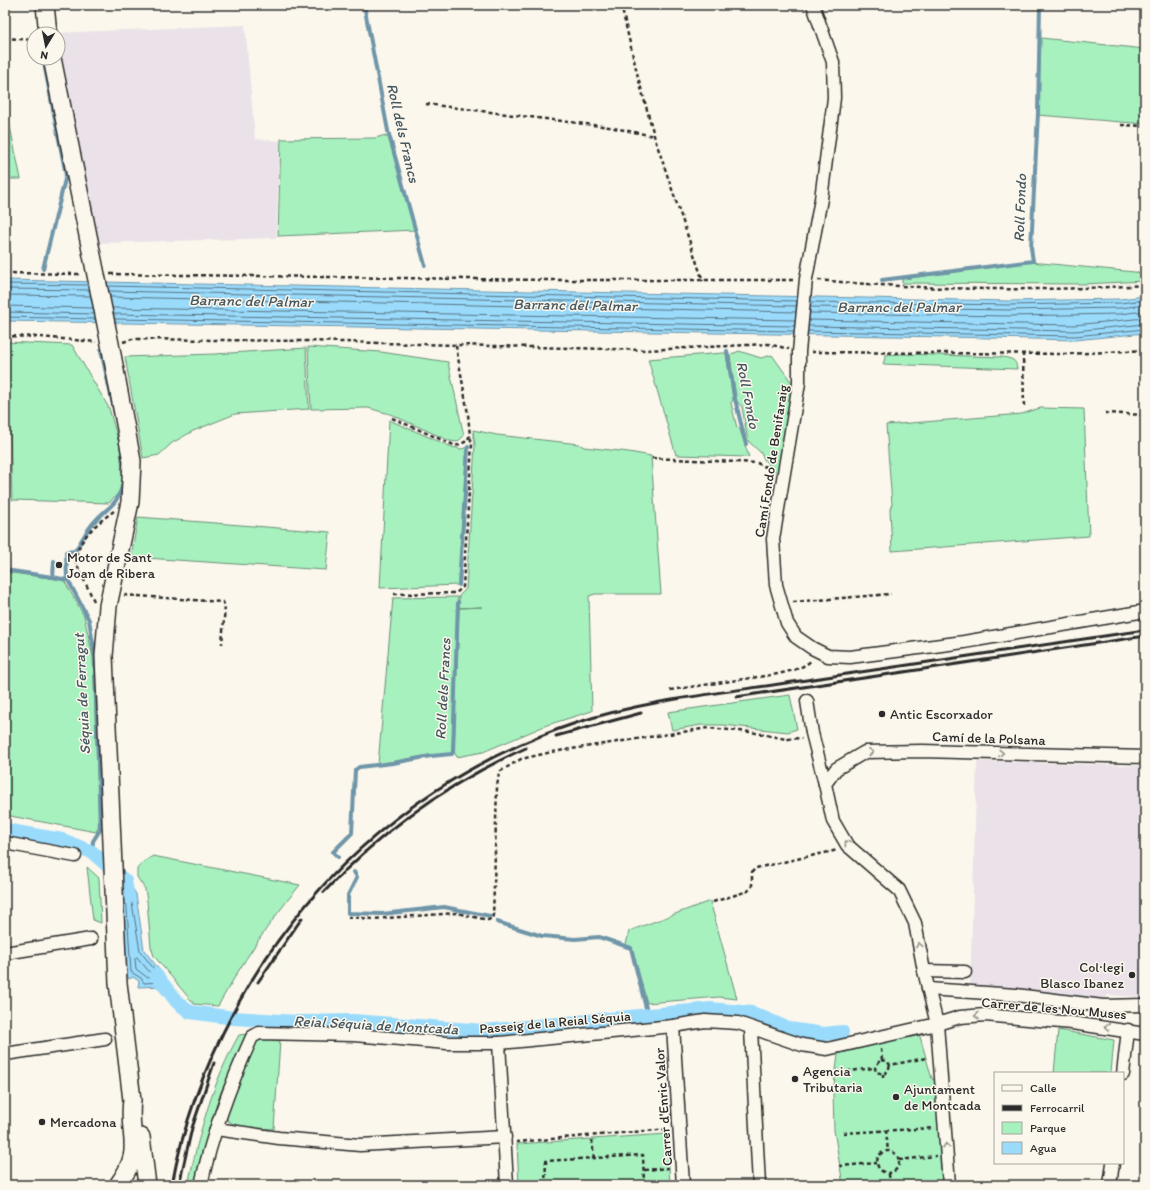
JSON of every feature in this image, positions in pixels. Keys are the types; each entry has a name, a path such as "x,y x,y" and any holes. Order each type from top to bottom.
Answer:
{"street":[{"path":"45,5 47,26"},
{"name":"Camí Fondo de Benifaraig","path":"813,5 833,62 834,98 820,199 806,279 799,352 799,383 772,539 773,561 780,603 787,623 796,637 819,652 828,656 850,657 964,642 1145,611"},
{"path":"54,66 110,344 132,461 130,502 110,592 106,625 105,687 113,879 120,1009 132,1100 130,1111 134,1152 128,1171 119,1185"},
{"path":"807,701 812,733 833,821 847,845 899,890 915,923 924,971 937,1024 950,1185"},
{"name":"Camí de la Polsana","path":"825,784 836,769 864,752 922,751 1145,757"},
{"path":"5,843 75,856"},
{"path":"5,953 91,939"},
{"path":"924,971 965,972"},
{"path":"929,993 1016,995 1103,1006 1145,1005"},
{"name":"Carrer de les Nou Muses","path":"827,1049 937,1024 960,1017 985,1015 1072,1023 1128,1030 1145,1034"},
{"name":"Passeig de la Reial Séquia","path":"201,1185 216,1129 228,1092 252,1037 258,1033 354,1035 447,1043 499,1043 673,1026 705,1021 738,1023 751,1029 802,1045 827,1049"},
{"name":"Carrer d'Enric Valor","path":"673,1026 683,1185"},
{"path":"751,1029 759,1185"},
{"path":"1123,1072 1128,1030"},
{"path":"5,1054 105,1039"},
{"path":"499,1043 507,1185"},
{"path":"132,1100 137,1110 147,1185"},
{"path":"216,1129 280,1138 360,1145 505,1140"},
{"path":"1110,1185 1113,1164"},
{"path":"119,1185 126,1182 138,1185"}],"path":[{"path":"621,5 654,136 703,281"},
{"path":"5,38 26,39"},
{"path":"426,104 609,127 643,132 654,136"},
{"path":"1120,125 1145,126"},
{"path":"5,273 703,281 806,279 887,286 1067,290 1145,285"},
{"path":"5,336 40,337 110,344 132,339 306,341 646,350 768,344 799,352 1068,354 1145,350"},
{"path":"394,594 456,593 463,587 472,444 456,346"},
{"path":"1023,353 1024,409"},
{"path":"1105,413 1145,415"},
{"path":"392,418 456,446 464,442 470,436"},
{"path":"652,458 757,463 766,467 781,484"},
{"path":"106,625 76,563 76,558 80,546 96,523 130,502"},
{"path":"110,592 133,597 223,602 225,606 222,644"},
{"path":"780,603 891,594"},
{"path":"670,690 794,670 805,666 819,652"},
{"path":"348,917 374,919 456,912 488,920 493,918 497,787 499,772 521,759 552,752 708,728 751,732 786,739 802,738 812,733"},
{"path":"713,902 748,891 752,886 752,872 756,868 829,854 847,845"},
{"path":"880,1043 882,1060"},
{"path":"882,1060 890,1065 926,1058"},
{"path":"875,1068 877,1063 882,1060"},
{"path":"875,1068 878,1074 883,1074 888,1071 890,1065"},
{"path":"840,1072 875,1068"},
{"path":"883,1074 883,1081"},
{"path":"505,1140 679,1128"},
{"path":"843,1133 935,1128"},
{"path":"886,1130 888,1152"},
{"path":"592,1140 594,1158"},
{"path":"888,1152 895,1154 899,1160 896,1171 889,1174 882,1172 877,1163 879,1156 888,1152"},
{"path":"545,1185 546,1161 643,1155 644,1185"},
{"path":"899,1160 937,1156"},
{"path":"839,1166 877,1163"},
{"path":"644,1170 669,1168"},
{"path":"889,1174 890,1185"}],"shaded area":[{"path":"245,25 255,139 280,141 276,238 99,243 62,66 66,66 66,33"},
{"path":"977,761 1145,766 1145,997 1107,995 1106,1004 970,988"}],"green space":[{"path":"1041,38 1145,49 1145,124 1038,115"},
{"path":"5,103 21,179 5,179"},
{"path":"386,135 386,137 388,137 416,230 278,236 281,139 375,138"},
{"path":"1031,262 1145,273 1145,281 1083,284 902,283 902,279"},
{"path":"5,342 72,345 109,408 120,447 123,482 119,492 109,503 12,500 10,428 5,428"},
{"path":"308,347 381,352 448,362 464,436 457,442 450,441 390,414 368,408 311,409"},
{"path":"306,348 309,409 235,414 193,431 172,443 159,455 143,458 125,357 215,354"},
{"path":"739,351 761,358 772,355 792,383 779,471 777,473 765,461 761,453 748,441 742,407 736,400 730,355"},
{"path":"726,353 733,400 731,403 737,428 739,427 749,457 676,455 648,359"},
{"path":"901,354 1003,357 1015,361 1017,369 883,364 886,355"},
{"path":"1040,408 1084,409 1089,536 892,551 890,509 892,504 886,425 1022,414"},
{"path":"389,420 452,447 462,449 467,447 458,585 380,588"},
{"path":"473,430 497,435 579,444 584,447 651,456 661,594 595,594 589,596 592,711 547,725 483,752 457,757 454,752 459,596 466,589 475,445"},
{"path":"138,517 330,532 326,570 131,557"},
{"path":"5,572 64,580 84,616 93,657 99,825 96,832 5,815"},
{"path":"458,597 452,752 451,754 430,755 378,764 393,598"},
{"path":"790,695 797,729 788,732 723,725 701,725 672,730 668,712"},
{"path":"153,856 300,885 277,913 256,943 218,1006 194,1004 154,956 151,947 145,889 137,877 137,869 143,862"},
{"path":"87,867 99,878 101,923 93,920"},
{"path":"710,901 737,999 719,997 647,1003 632,947 626,945 629,931"},
{"path":"1058,1030 1114,1040 1111,1072 1054,1072"},
{"path":"919,1033 932,1079 937,1080 945,1185 843,1185 834,1130 833,1093 838,1054"},
{"path":"247,1034 221,1092 210,1126 196,1185 188,1185 202,1127 214,1089 239,1035"},
{"path":"266,1039 280,1041 274,1129 239,1127 228,1121 225,1115 256,1041"},
{"path":"667,1134 670,1185 519,1185 517,1144"}],"water":[{"name":"Barranc del Palmar","path":"5,280 1009,301 1120,299 1145,296 1145,333 1075,340 5,321"},
{"path":"124,875 136,894 144,950 171,985 167,989 163,986 138,987 139,981 133,977 129,979 127,975 122,893"}],"waterway":[{"name":"Roll dels Francs","path":"364,5 388,131 425,265"},
{"name":"Roll Fondo","path":"882,280 1033,261 1031,248 1038,113 1040,5"},
{"name":"Séquia de Ferragut","path":"43,269 66,175 45,66"},
{"name":"Séquia de Ferragut","path":"101,350 116,419"},
{"name":"Roll Fondo","path":"727,351 735,399 746,444"},
{"name":"Roll dels Francs","path":"459,585 468,447"},
{"name":"Séquia de Ferragut","path":"122,452 124,471"},
{"name":"Séquia de Ferragut","path":"92,852 93,841 100,830 95,656 89,620 67,578 66,552 75,551 91,525 115,502 121,491 123,483"},
{"path":"5,570 53,577 54,561"},
{"path":"53,577 67,580"},
{"name":"Roll dels Francs","path":"338,857 333,852 352,833 355,770 359,767 452,754 453,752 458,602"},
{"name":"Reial Séquia de Montcada","path":"5,830 62,840 92,852 125,881 128,897"},
{"path":"354,872 357,877 348,895 348,913 382,914 444,907 490,916"},
{"path":"497,922 542,936 575,939 599,937 631,948 648,1016"},
{"name":"Reial Séquia de Montcada","path":"156,975 177,1002 190,1012 234,1018 298,1022 353,1021 484,1031 711,1009 752,1013 789,1029 824,1034 842,1032"}],"railway":[{"path":"172,1185 190,1113 207,1068 227,1024 269,954 303,909 340,868 381,831 426,797 473,768 523,743 576,723 629,708 711,694 1145,630"},
{"path":"736,697 1145,636"},
{"path":"556,736 641,713"},
{"path":"324,892 369,848 418,810 471,776 526,748"},
{"path":"258,982 302,918"},
{"path":"179,1185 192,1128 214,1063"}],"place":[{"name":"Motor de Sant Joan de Ribera","path":"59,565"},
{"name":"Antic Escorxador","path":"882,714"},
{"name":"Col·legi Blasco Ibanez","path":"1132,975"},
{"name":"Agencia Tributaria","path":"795,1079"},
{"name":"Ajuntament de Montcada","path":"896,1097"},
{"name":"Mercadona","path":"42,1122"}]}
